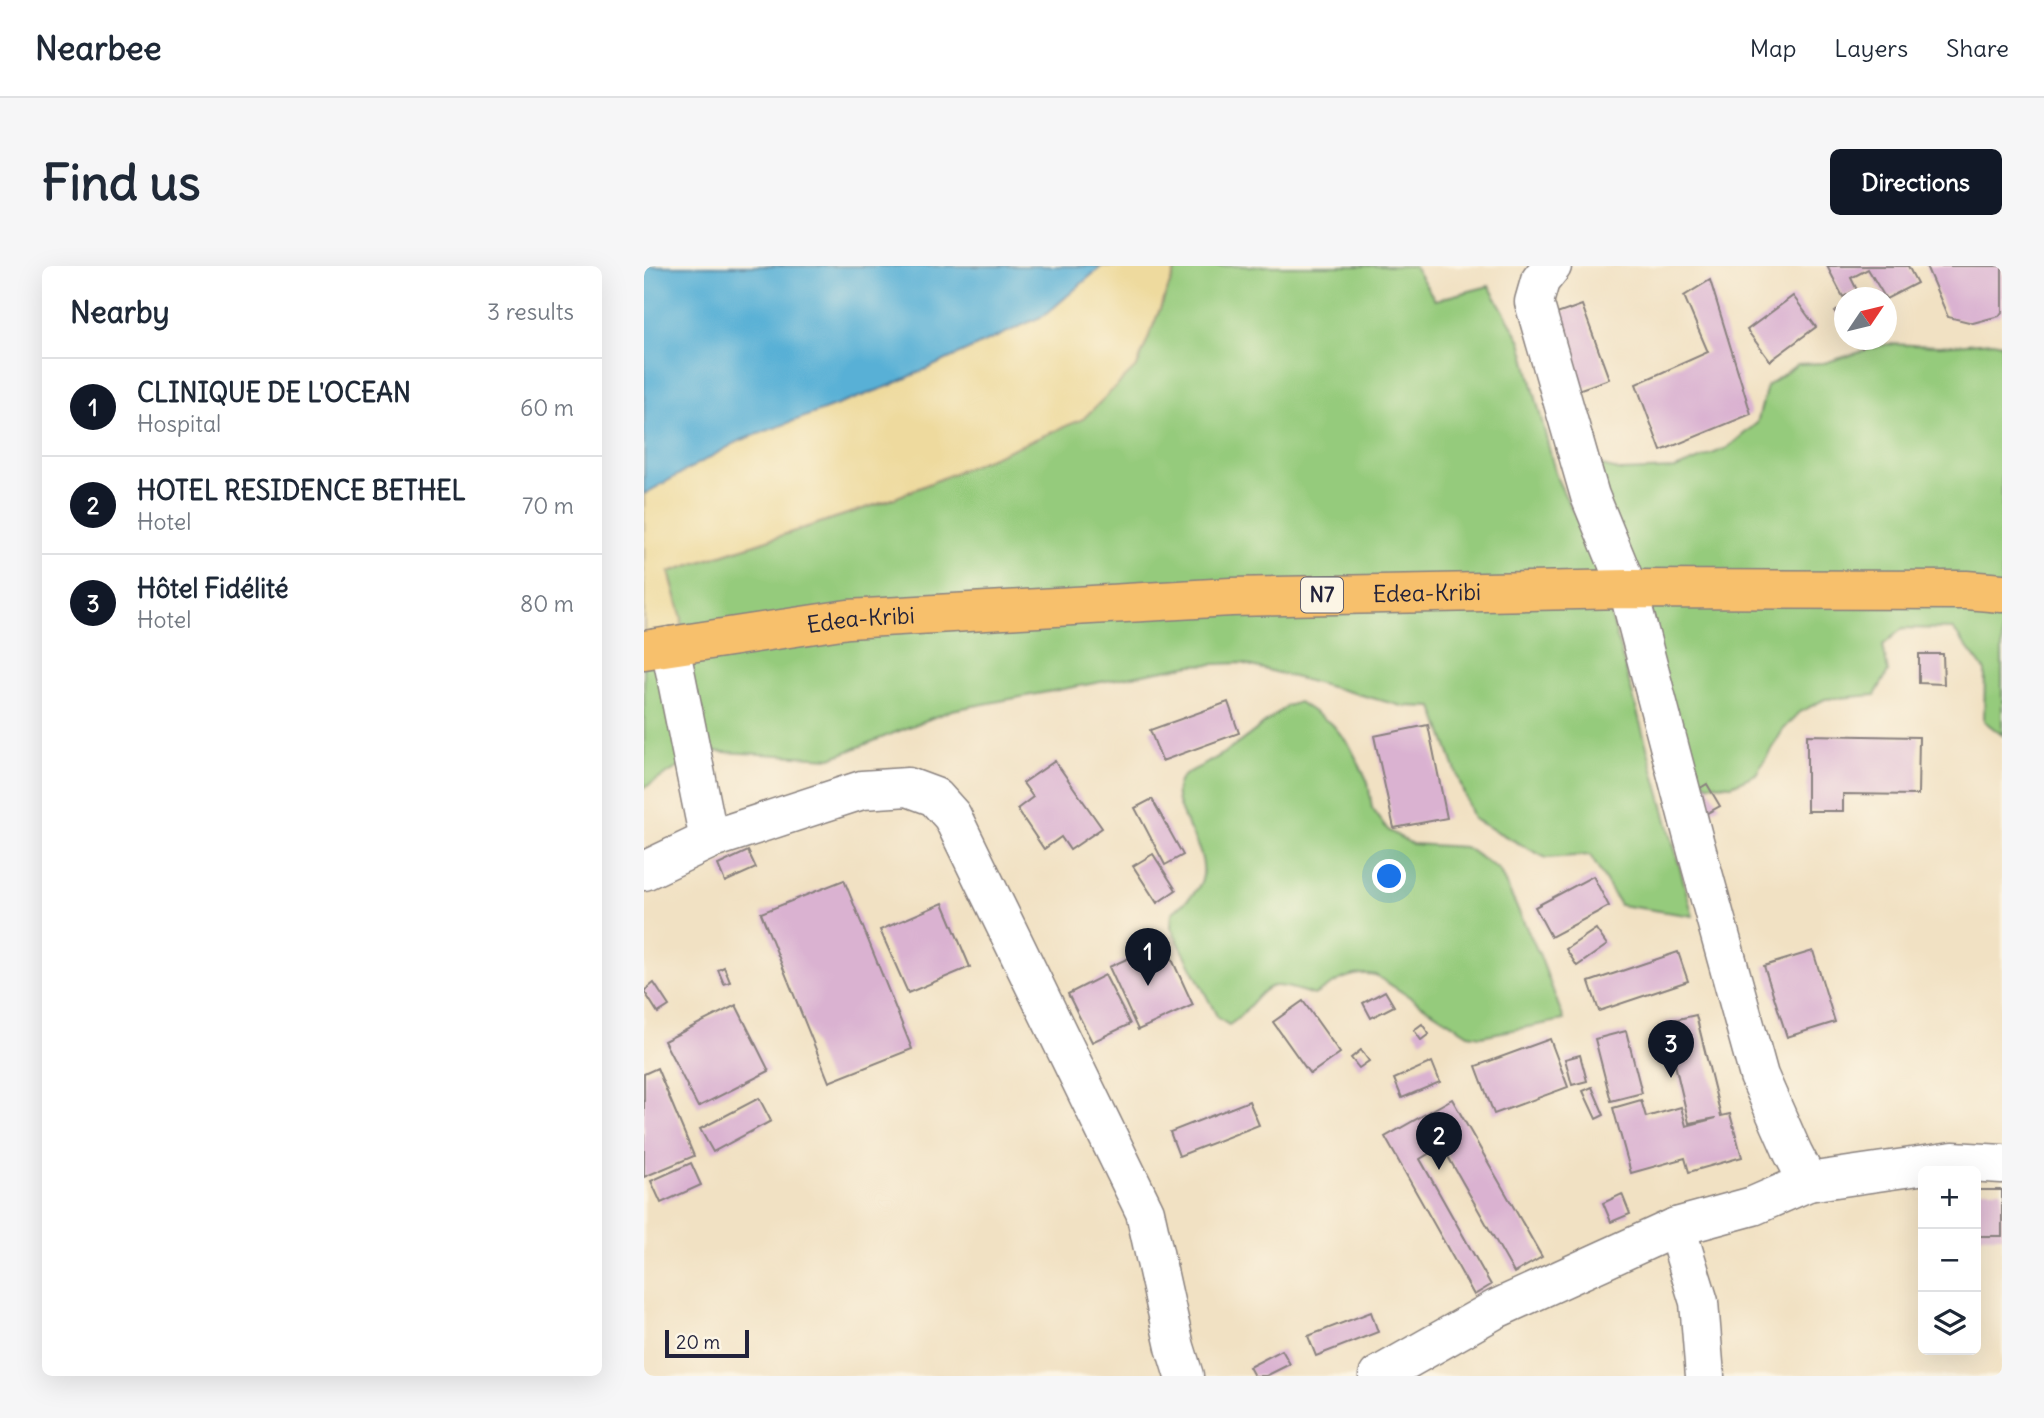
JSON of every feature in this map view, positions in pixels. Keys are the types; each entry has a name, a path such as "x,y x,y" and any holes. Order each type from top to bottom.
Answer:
{"highway":[{"name":"Edea-Kribi","path":"657,648 848,619 1231,597 1628,589 1966,590 2002,593"}],"street":[{"path":"1552,266 1540,281 1534,302 1590,496 1628,589 1759,1076 1808,1182"},
{"path":"657,648 709,840"},
{"path":"644,871 709,840 862,790 908,787 935,797 952,816 1145,1212 1184,1376"},
{"path":"1378,1376 1496,1309 1676,1227 1753,1206 1808,1182 1953,1161 2002,1164"},
{"path":"1676,1227 1699,1302 1705,1376"}],"green space":[{"path":"1177,266 1414,266 1435,300 1489,286 1521,341 1557,479 1595,557 1693,916 1620,905 1590,855 1546,858 1473,819 1433,707 1402,706 1241,663 1191,665 952,710 831,758 705,751 644,788 644,650 682,619 669,572 890,500 1137,366"},
{"path":"1993,342 2002,344 2002,735 1984,721 1985,671 1953,629 1903,628 1883,645 1888,672 1875,695 1825,699 1800,712 1783,730 1756,774 1732,785 1707,784 1683,762 1598,465 1622,471 1675,469 1727,448 1757,423 1767,386 1798,364 1824,363 1867,350 1897,350 1897,344 1939,346"},
{"path":"1299,702 1333,725 1350,746 1368,782 1372,808 1388,830 1412,844 1465,847 1499,870 1540,956 1564,1020 1481,1036 1468,1034 1375,975 1367,974 1343,979 1314,995 1275,986 1258,996 1242,1015 1229,1025 1218,1018 1171,928 1172,913 1196,891 1203,869 1201,856 1178,802 1177,791 1180,780 1185,775 1218,757 1287,706"}],"sand":[{"path":"1102,266 1177,266 1137,366 1083,419 890,500 669,572 682,619 677,645 644,650 644,494 739,441 889,386 1045,315"}],"water":[{"path":"644,266 1102,266 1045,315 889,386 739,441 644,494"}],"building":[{"path":"1827,266 1908,266 1917,283 1897,293 1897,287 1879,287 1868,269 1851,278 1856,287 1838,287"},
{"path":"1926,266 2002,266 2002,312 1999,316 1973,323 1948,317"},
{"path":"1710,280 1751,414 1661,451 1636,384 1708,352 1684,296"},
{"path":"1793,296 1816,327 1770,361 1747,330"},
{"path":"1582,305 1609,379 1578,390 1551,316"},
{"path":"1919,654 1943,654 1944,684 1919,683"},
{"path":"1228,702 1239,733 1162,761 1150,730"},
{"path":"1428,725 1447,818 1394,828 1374,736"},
{"path":"1807,735 1919,737 1918,795 1843,794 1843,811 1807,811"},
{"path":"1055,761 1102,828 1070,850 1061,837 1044,849 1017,809 1033,797 1023,783"},
{"path":"1707,784 1720,806 1702,816 1689,795"},
{"path":"1152,799 1183,855 1165,865 1135,808"},
{"path":"748,851 756,868 725,882 718,865"},
{"path":"1153,854 1176,890 1157,903 1133,866"},
{"path":"1593,876 1609,906 1551,937 1535,907"},
{"path":"844,880 912,1049 829,1082 761,913"},
{"path":"943,903 970,967 908,993 880,930"},
{"path":"1596,929 1607,945 1577,966 1566,949"},
{"path":"1164,942 1193,1005 1138,1030 1109,967"},
{"path":"1813,951 1835,1022 1787,1037 1764,966"},
{"path":"1678,952 1688,981 1599,1011 1589,982"},
{"path":"724,967 730,982 724,984 718,970"},
{"path":"1105,975 1130,1024 1092,1042 1068,994"},
{"path":"654,983 669,1006 658,1013 644,991"},
{"path":"1385,991 1394,1006 1371,1018 1363,1003"},
{"path":"1303,1001 1340,1053 1310,1074 1273,1022"},
{"path":"736,1005 769,1071 698,1107 664,1041"},
{"path":"1696,1015 1721,1116 1730,1114 1742,1157 1689,1172 1685,1158 1631,1173 1613,1108 1641,1100 1646,1117 1681,1107 1686,1126 1716,1118 1689,1123 1665,1022"},
{"path":"1422,1024 1429,1034 1421,1040 1414,1030"},
{"path":"1626,1031 1642,1093 1611,1101 1595,1039"},
{"path":"1550,1039 1568,1087 1494,1114 1476,1066"},
{"path":"1361,1050 1369,1061 1359,1068 1351,1058"},
{"path":"1580,1055 1587,1081 1572,1085 1565,1059"},
{"path":"1432,1062 1440,1082 1402,1098 1394,1079"},
{"path":"657,1068 694,1156 644,1177 644,1074"},
{"path":"1592,1087 1604,1115 1596,1119 1583,1091"},
{"path":"759,1098 771,1121 713,1152 700,1129"},
{"path":"1452,1099 1542,1257 1514,1273 1442,1146 1420,1159 1491,1285 1474,1295 1385,1137"},
{"path":"1249,1101 1259,1125 1179,1156 1170,1132"},
{"path":"691,1163 701,1185 661,1203 651,1181"},
{"path":"1981,1190 2002,1190 2002,1236 1981,1236"},
{"path":"1622,1194 1630,1214 1611,1222 1603,1203"},
{"path":"1371,1312 1378,1332 1316,1356 1308,1336"},
{"path":"1282,1350 1290,1364 1266,1376 1254,1376 1249,1367"}],"place":[{"name":"CLINIQUE DE L'OCEAN","path":"1148,986"},
{"name":"Hôtel Fidélité","path":"1671,1078"},
{"name":"HOTEL RESIDENCE BETHEL","path":"1439,1170"}]}
